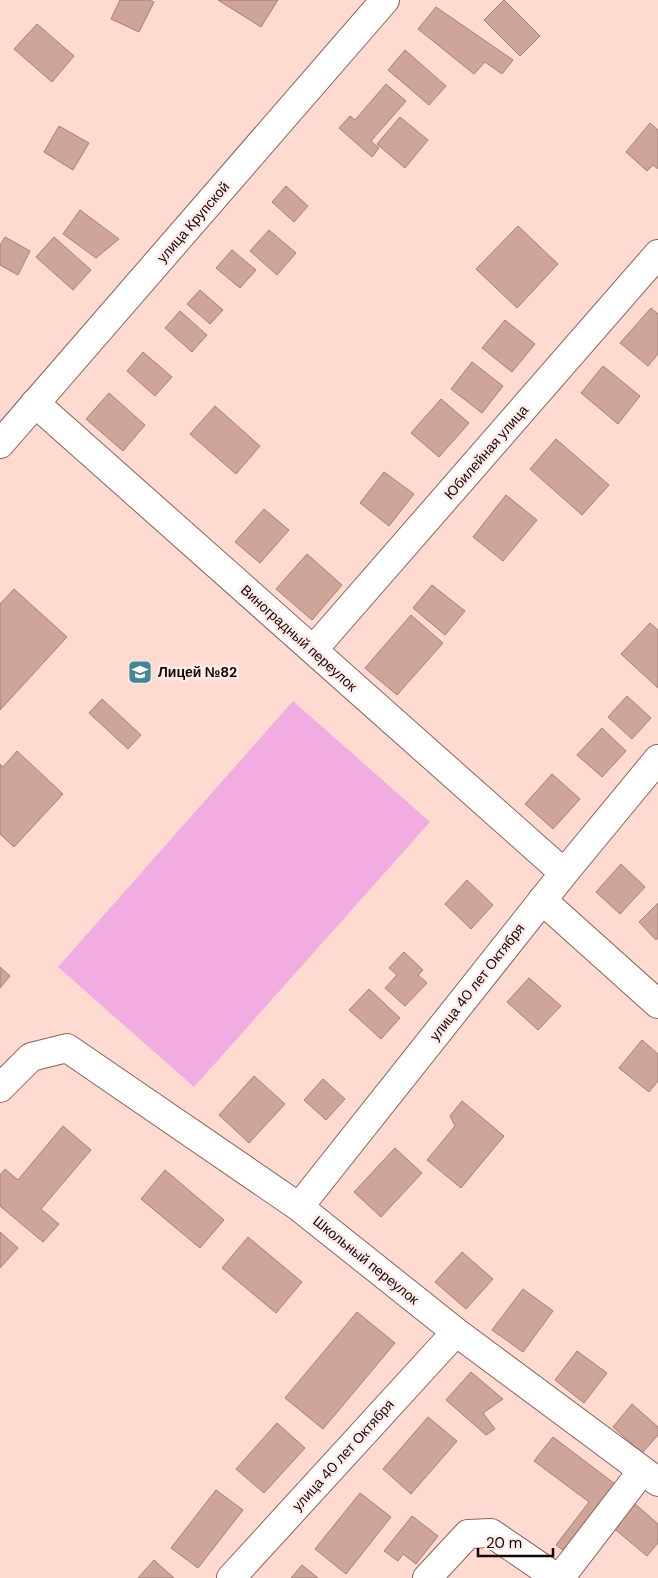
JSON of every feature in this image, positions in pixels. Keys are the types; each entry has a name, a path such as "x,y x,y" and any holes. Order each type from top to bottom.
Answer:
{"street":[{"name":"улица Крупской","path":"0,444 385,0"},
{"name":"Юбилейная улица","path":"313,650 658,254"},
{"name":"Виноградный переулок","path":"35,403 564,873"},
{"name":"улица 40 лет Октября","path":"299,1207 542,900 658,759"},
{"path":"542,900 658,1004"},
{"name":"Школьный переулок","path":"0,1088 31,1057 67,1048 299,1207 456,1332 650,1476"},
{"name":"улица 40 лет Октября","path":"231,1578 456,1332"},
{"path":"427,1578 468,1534 491,1533 558,1578 650,1476"}],"shaded area":[{"path":"293,701 430,822 194,1087 58,967"}],"building":[{"path":"120,0 149,0 154,2 139,32 111,19"},
{"path":"218,0 278,0 261,27"},
{"path":"504,0 540,36 520,56 484,20"},
{"path":"436,7 513,60 502,74 485,62 474,74 418,29"},
{"path":"37,24 74,56 52,82 14,49"},
{"path":"405,50 446,86 429,105 388,70"},
{"path":"386,84 406,101 371,141 379,148 372,157 339,128 350,116 355,120"},
{"path":"400,117 428,140 405,168 377,144"},
{"path":"650,123 658,130 658,169 653,165 647,171 626,152"},
{"path":"59,126 89,143 73,170 44,152"},
{"path":"286,186 308,206 294,222 272,202"},
{"path":"80,210 119,239 96,258 63,234"},
{"path":"518,226 558,264 517,308 476,269"},
{"path":"269,230 296,253 277,275 250,251"},
{"path":"5,237 30,251 18,275 0,265 0,245"},
{"path":"54,237 91,270 73,290 36,257"},
{"path":"232,250 256,270 240,288 216,268"},
{"path":"200,290 223,310 210,324 187,304"},
{"path":"651,308 658,314 658,354 648,366 620,343"},
{"path":"180,311 207,335 192,352 165,328"},
{"path":"505,320 535,344 512,372 482,348"},
{"path":"143,352 172,377 155,396 127,371"},
{"path":"472,362 503,386 482,413 451,389"},
{"path":"603,366 640,396 618,424 581,393"},
{"path":"109,393 145,425 123,451 86,419"},
{"path":"441,399 469,423 439,457 411,433"},
{"path":"215,406 260,446 236,474 190,434"},
{"path":"556,439 609,485 582,515 530,469"},
{"path":"384,472 414,494 389,526 360,503"},
{"path":"506,495 537,520 503,561 473,537"},
{"path":"264,509 289,530 260,563 235,542"},
{"path":"307,554 342,585 312,620 276,589"},
{"path":"432,585 465,611 445,635 413,608"},
{"path":"14,589 67,637 0,710 0,604"},
{"path":"411,615 443,643 397,695 365,668"},
{"path":"650,623 658,630 658,688 621,654"},
{"path":"627,696 651,718 632,739 608,717"},
{"path":"102,699 141,735 128,749 89,713"},
{"path":"602,728 626,751 602,777 577,755"},
{"path":"17,751 63,794 14,847 0,834 0,764 3,767"},
{"path":"552,774 580,799 553,829 525,804"},
{"path":"621,864 645,887 620,914 596,892"},
{"path":"467,880 493,905 471,929 445,904"},
{"path":"658,903 658,938 656,940 639,922"},
{"path":"404,952 423,970 418,975 427,983 405,1006 385,988 397,975 389,968"},
{"path":"0,967 10,976 0,988"},
{"path":"529,978 561,1006 538,1030 507,1002"},
{"path":"369,989 400,1018 381,1039 349,1010"},
{"path":"642,1040 658,1054 658,1081 649,1092 619,1068"},
{"path":"254,1076 285,1104 249,1143 219,1115"},
{"path":"323,1079 345,1099 326,1120 304,1100"},
{"path":"462,1101 504,1136 461,1188 427,1160 455,1126 450,1116"},
{"path":"63,1126 91,1150 41,1209 59,1224 43,1242 0,1206 0,1175 5,1169 18,1180"},
{"path":"395,1148 422,1173 381,1217 354,1192"},
{"path":"165,1170 224,1220 200,1248 141,1199"},
{"path":"0,1232 18,1248 0,1268"},
{"path":"248,1237 302,1282 276,1313 222,1268"},
{"path":"462,1252 493,1279 466,1309 435,1282"},
{"path":"523,1289 553,1311 523,1352 492,1330"},
{"path":"357,1312 395,1343 323,1429 285,1398"},
{"path":"577,1351 607,1373 584,1403 555,1380"},
{"path":"471,1372 503,1399 483,1413 495,1429 486,1435 446,1400"},
{"path":"632,1404 658,1427 658,1435 642,1453 613,1427"},
{"path":"428,1417 457,1441 411,1494 383,1469"},
{"path":"277,1423 305,1448 264,1493 236,1469"},
{"path":"553,1437 619,1487 568,1554 556,1545 589,1502 534,1461"},
{"path":"216,1490 243,1510 198,1568 171,1548"},
{"path":"360,1493 391,1517 346,1574 315,1549"},
{"path":"633,1502 658,1524 658,1543 647,1556 611,1526"},
{"path":"412,1516 438,1536 416,1564 403,1554 398,1561 384,1551"},
{"path":"154,1560 174,1578 138,1578"},
{"path":"302,1565 318,1578 291,1578"}],"place":[{"name":"Лицей №82","path":"140,672"}]}
